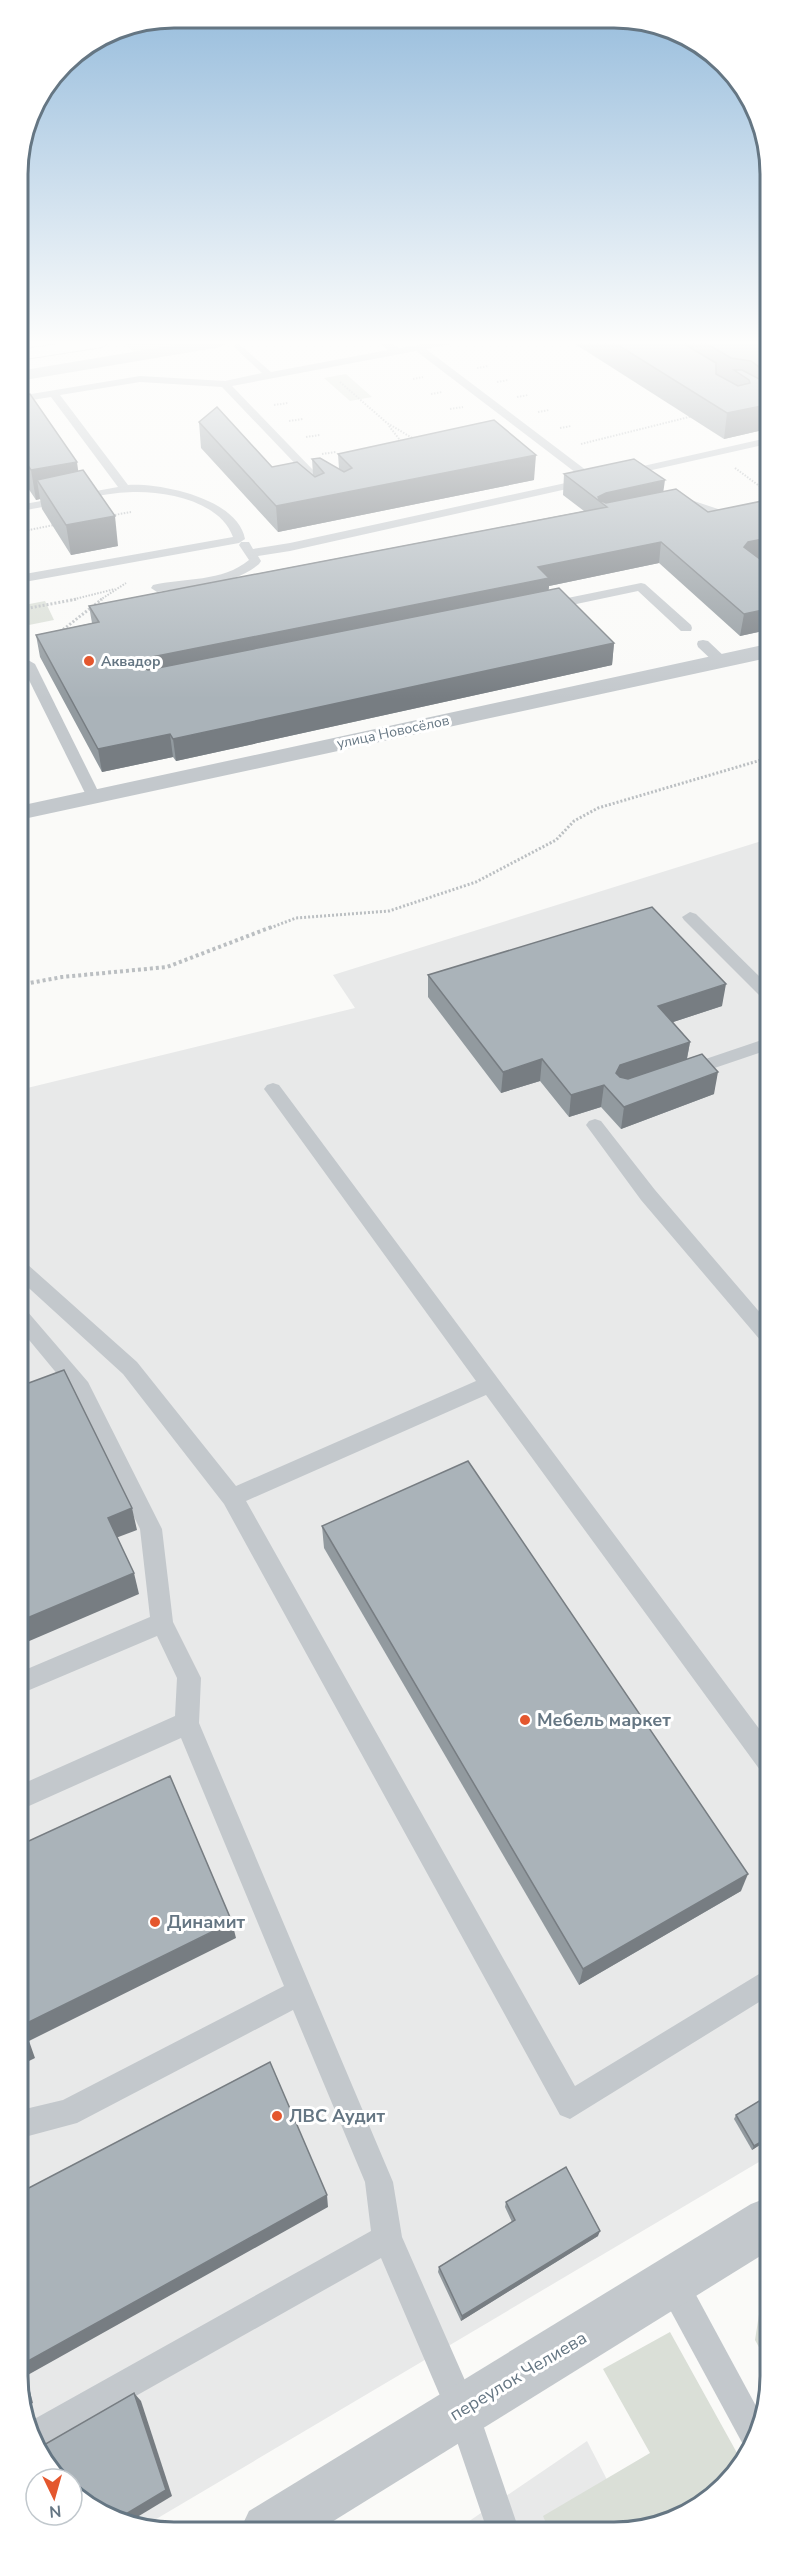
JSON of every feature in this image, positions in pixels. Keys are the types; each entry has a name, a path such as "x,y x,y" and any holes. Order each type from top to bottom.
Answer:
{"street":[{"name":"улица Новосёлов","path":"29,811 760,653"},
{"name":"переулок Челиева","path":"281,2522 759,2229"}],"lane":[{"path":"104,461 125,489"},
{"path":"299,461 309,472 328,478 344,493"},
{"path":"568,461 593,480"},
{"path":"251,553 369,530 678,461"},
{"path":"302,483 301,479 309,472"},
{"path":"29,506 135,487 194,499 210,505 238,533 239,539 255,561 249,568 235,573 157,588"},
{"path":"664,505 706,506 731,518 748,518"},
{"path":"29,577 239,539"},
{"path":"536,608 641,587 686,628"},
{"path":"703,644 721,661"},
{"path":"29,666 94,797"},
{"path":"690,917 760,986"},
{"path":"668,1078 760,1047"},
{"path":"273,1089 759,1749"},
{"path":"595,1125 648,1195 759,1325"},
{"path":"28,1277 130,1368 232,1497 570,2105 759,1987"},
{"path":"28,1330 57,1375 81,1388 151,1529 162,1623 189,1678 188,1723 379,2182 387,2238 462,2410 500,2522"},
{"path":"232,1497 490,1384"},
{"path":"28,1679 162,1623"},
{"path":"28,1794 188,1723"},
{"path":"28,2122 67,2113 300,1992"},
{"path":"40,2433 387,2238"},
{"path":"672,2282 750,2427"}],"path":[{"path":"109,516 131,512"},
{"path":"29,530 64,524"},
{"path":"29,609 120,587"},
{"path":"29,663 79,616 90,613"},
{"path":"29,983 62,977 167,967 296,918 389,911 476,882 556,840 574,821 598,808 760,760"}],"shaded area":[{"path":"45,601 54,620 29,625 29,604"},
{"path":"760,842 759,2162 153,2521 146,2520 110,2507 84,2490 84,2467 61,2467 48,2449 33,2414 28,2376 29,1088 355,1008 333,975"},
{"path":"759,2314 759,2347 755,2340"},
{"path":"670,2332 737,2453 710,2486 695,2498 660,2515 632,2521 546,2522 543,2516 650,2453 603,2369"},
{"path":"587,2441 628,2521 613,2522 468,2522"}],"building":[{"path":"29,461 77,462 31,470"},
{"path":"235,461 267,461 272,467 297,462 315,477 324,473 314,461 325,461 344,472 352,468 345,461 505,461 276,506"},
{"path":"624,461 637,461 665,480 606,493 598,497 599,500 606,503 676,489 708,512 760,501 760,540 748,542 744,547 760,559 760,611 744,614 661,542 538,567 549,578 147,658 138,665 148,670 559,588 614,643 173,739 170,734 98,749 36,635 99,622 89,606 607,507 564,474"},
{"path":"83,470 115,516 66,525 37,480"},
{"path":"652,907 726,984 658,1006 690,1042 620,1065 616,1073 628,1079 702,1054 718,1072 624,1107 604,1085 571,1095 542,1059 503,1072 428,975"},
{"path":"64,1370 132,1508 108,1518 134,1573 28,1617 28,1383"},
{"name":"Мебель маркет","path":"468,1461 748,1874 583,1969 322,1526"},
{"path":"170,1776 232,1922 28,2022 28,1841"},
{"path":"270,2062 327,2195 28,2361 28,2188"},
{"path":"759,2101 759,2143 754,2146 736,2115"},
{"path":"566,2167 600,2231 462,2316 439,2267 515,2220 506,2202"},
{"path":"134,2393 166,2490 126,2514 102,2503 84,2490 84,2467 61,2467 46,2444"}],"place":[{"name":"Аквадор","path":"89,661"},
{"name":"Мебель маркет","path":"525,1720"},
{"name":"Динамит","path":"155,1922"},
{"name":"ЛВС Аудит","path":"277,2116"}]}
